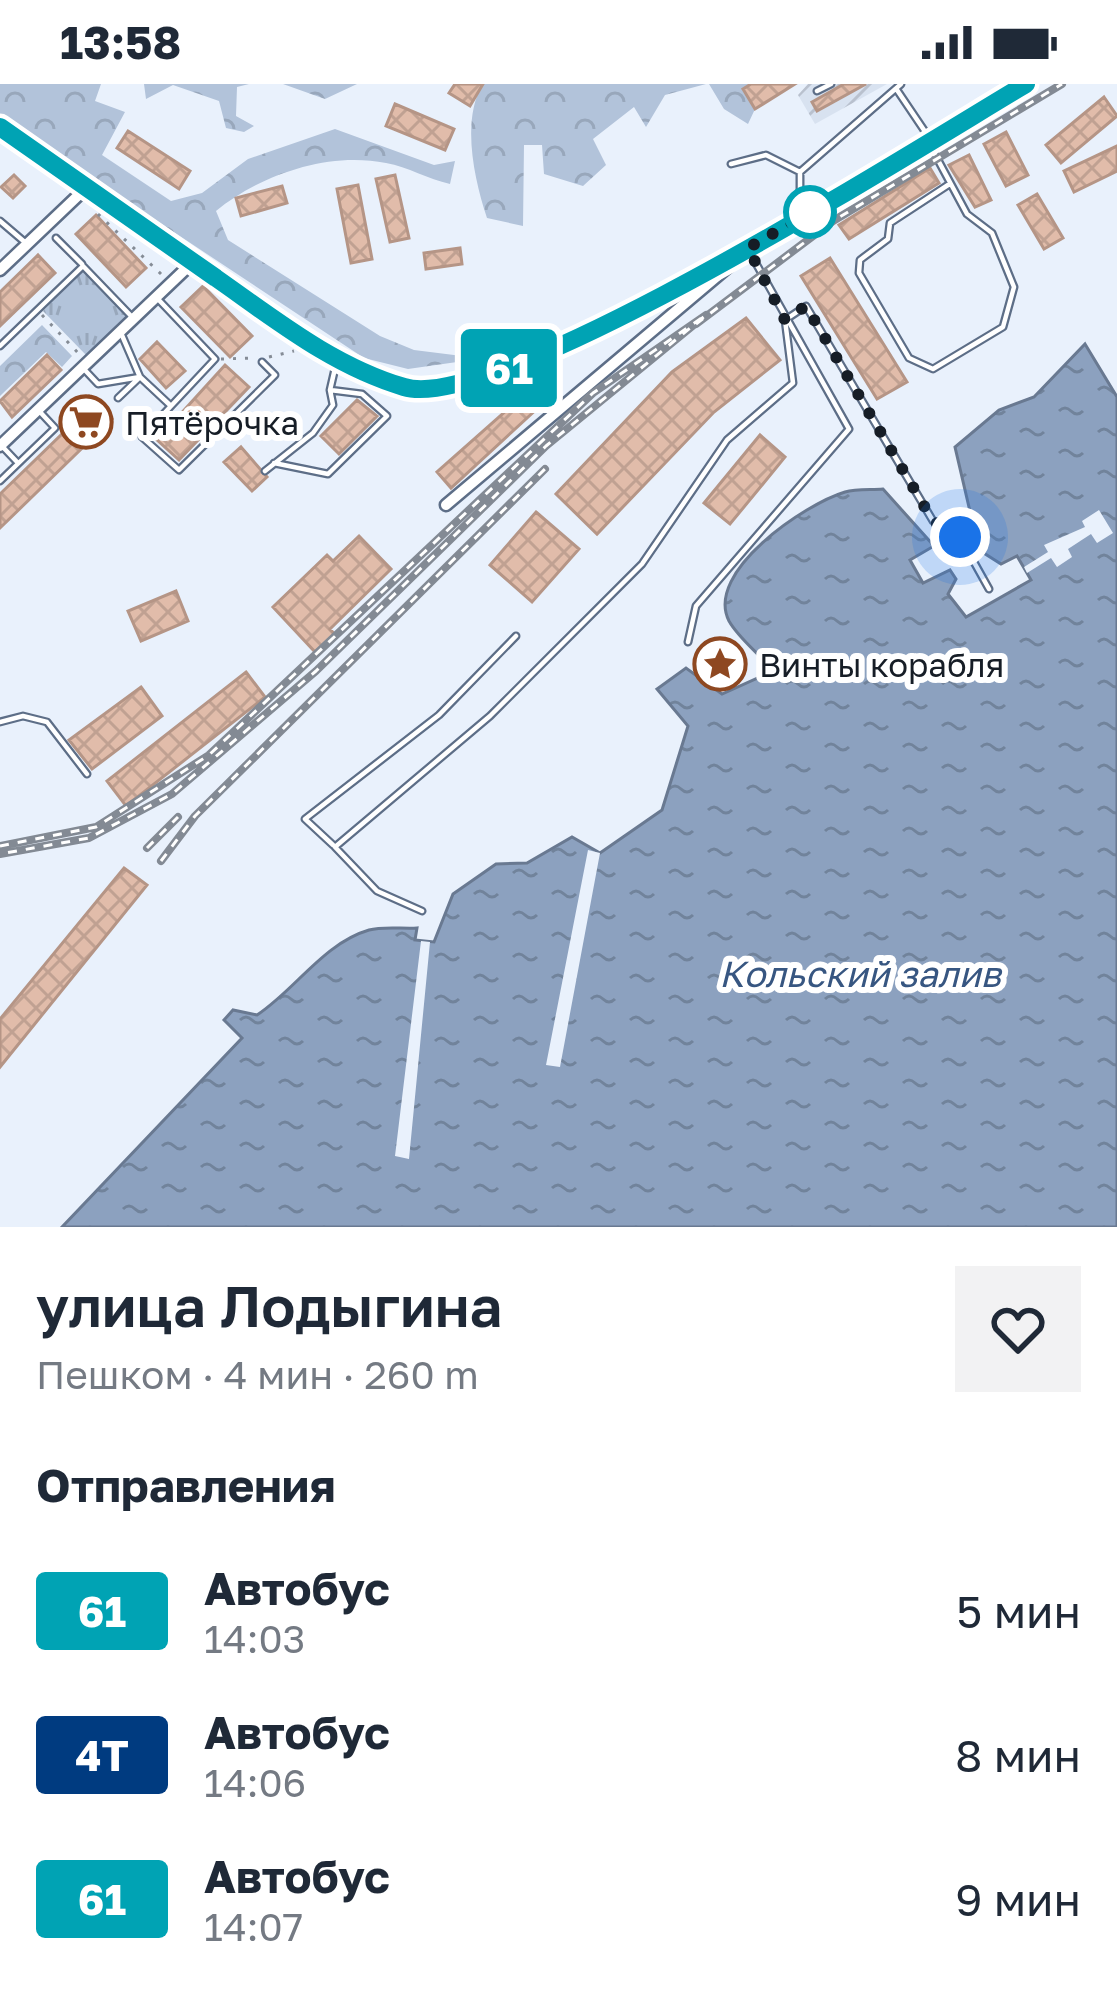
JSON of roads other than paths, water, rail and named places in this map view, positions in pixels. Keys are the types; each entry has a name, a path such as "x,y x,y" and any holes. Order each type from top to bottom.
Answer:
{"street":[{"path":"0,127 82,192 314,347 408,389 471,382 531,360 748,248 1027,84"},
{"path":"0,270 82,192"},
{"path":"446,505 748,248"},
{"path":"0,445 193,262"}],"lane":[{"path":"818,92 830,84"},
{"path":"800,219 800,172 899,86 967,214 992,232 1014,287 1003,327 934,369 909,358 859,273 860,260 888,239 890,223 948,184"},
{"path":"731,164 766,155 800,172"},
{"path":"0,221 27,244"},
{"path":"56,238 133,318"},
{"path":"688,642 696,606 741,547 848,429 748,248"},
{"path":"0,346 83,266"},
{"path":"156,297 215,358 142,437 179,470 275,375 262,362"},
{"path":"785,320 806,306 933,521 960,537 989,589"},
{"path":"335,847 490,716 642,564 727,440 793,383 785,320"},
{"path":"120,331 140,377 171,406"},
{"path":"265,471 314,433 333,405 330,390 337,359"},
{"path":"84,364 98,384 140,377"},
{"path":"118,398 140,377"},
{"path":"274,463 328,474 387,416 362,394 330,390"},
{"path":"0,481 55,428 37,410"},
{"path":"0,445 18,463"},
{"path":"422,911 377,890 305,819 439,715 516,636"},
{"path":"0,722 22,716 47,722 87,774"}],"water":[{"name":"Кольский залив","path":"1085,344 1117,397 1117,1227 62,1227 242,1038 224,1020 233,1010 257,1015 338,945 369,930 417,928 415,940 434,942 453,894 496,864 527,863 572,837 600,853 662,810 688,726 657,689 686,668 722,694 773,671 733,628 725,602 744,562 806,510 845,492 883,489 934,546 910,560 923,583 950,570 956,579 948,594 966,617 1031,580 1017,556 1001,564 979,550 955,447 999,410 1034,397"}],"railway":[{"path":"696,324 833,221 1062,84"},
{"path":"0,846 96,827 209,755 593,393 706,315 546,446 316,671 172,794 89,838 0,854"},
{"path":"161,861 195,816 545,469"},
{"path":"147,848 178,817"}],"place":[{"name":"Пятёрочка","path":"86,422"},
{"name":"Винты корабля","path":"720,664"}]}
